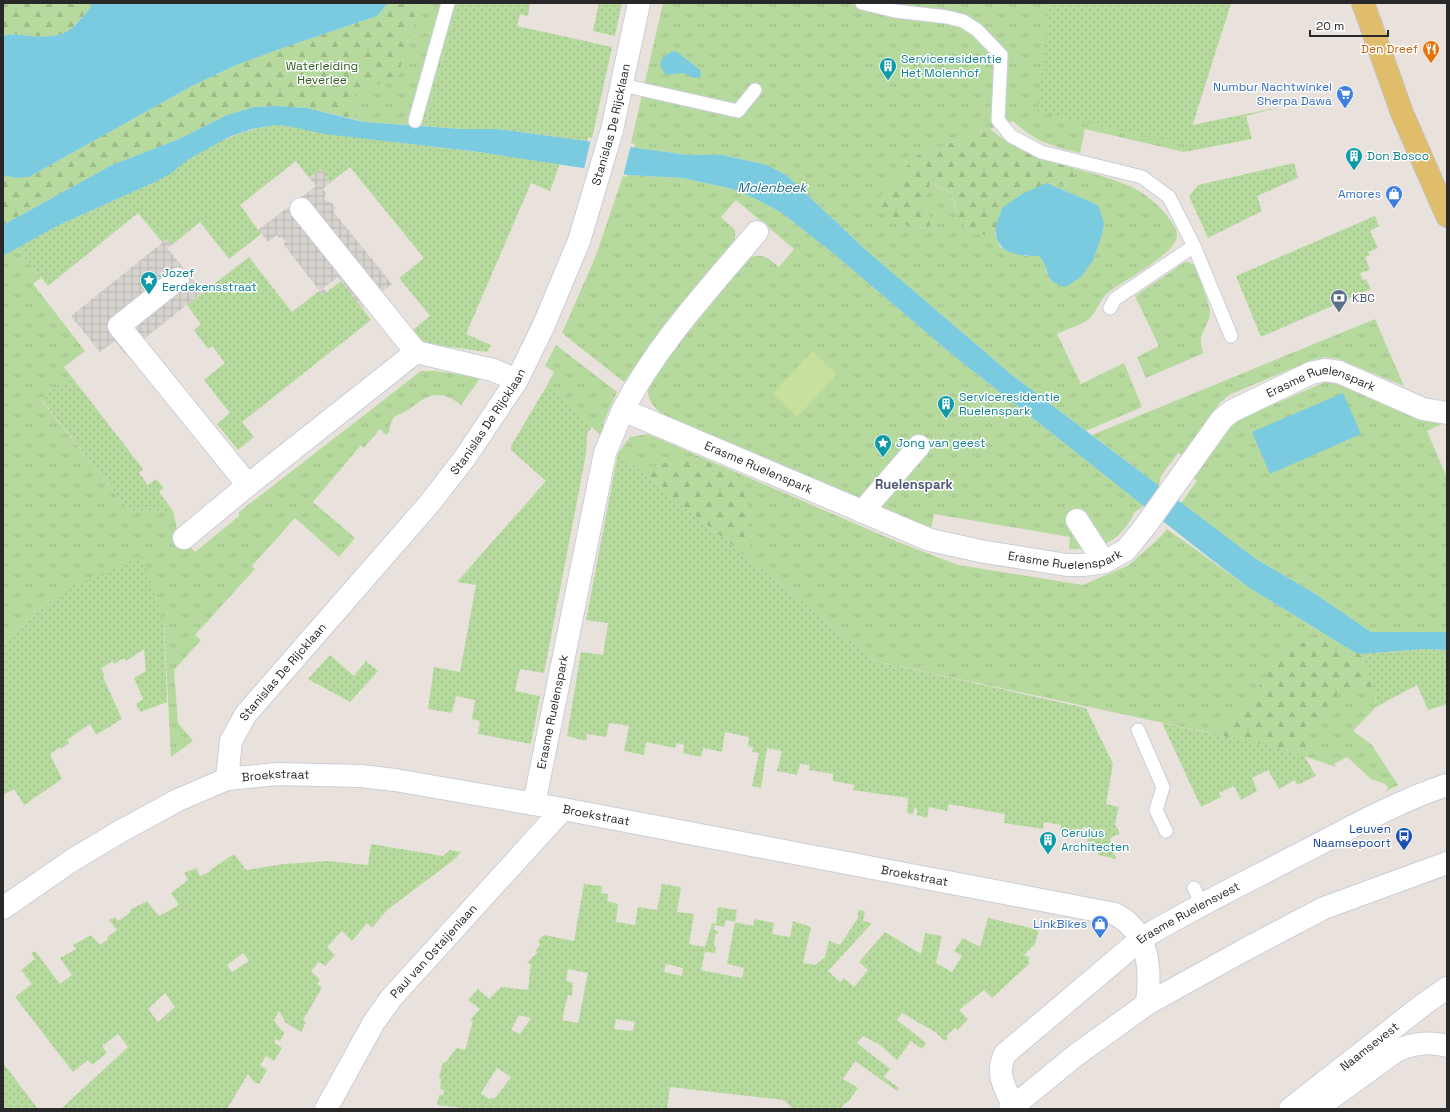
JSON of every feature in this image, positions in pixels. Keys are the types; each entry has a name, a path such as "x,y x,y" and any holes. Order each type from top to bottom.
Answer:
{"main road":[{"path":"1363,3 1402,113 1447,216"}],"street":[{"name":"Stanislas De Rijcklaan","path":"227,779 231,741 246,714 430,504 464,459 517,380 543,327 579,241 612,130 639,3"},
{"path":"301,209 416,352 493,370 517,380"},
{"name":"Erasme Ruelenspark","path":"534,804 605,453 623,410 640,378 658,352 757,232"},
{"path":"178,279 119,326 248,485"},
{"path":"184,538 248,485 416,352"},
{"name":"Erasme Ruelenspark","path":"623,410 930,540 985,552 1067,565 1084,565 1104,562 1126,550 1180,478 1217,424 1226,415 1318,371 1339,372 1424,409 1447,413"},
{"path":"862,512 919,446"},
{"path":"1077,520 1104,562"},
{"name":"Broekstraat","path":"3,908 71,861 121,831 178,800 227,779 278,774 361,776 395,780 563,809 1115,914 1126,920 1141,940 1148,962 1150,985 1147,1004"},
{"name":"Erasme Ruelensvest","path":"1447,786 1402,804 1198,897 1141,940 1005,1054 1000,1064 1001,1075 1012,1108 1076,1055 1147,1004 1324,908 1447,863"},
{"name":"Paul van Ostaijenlaan","path":"326,1109 374,1022 392,997 563,809"},
{"name":"Naamsevest","path":"1292,1108 1447,988"},
{"name":"Naamsevest","path":"1292,1108 1315,1105 1331,1098 1396,1051 1407,1046 1423,1044 1447,1046"}],"lane":[{"path":"415,121 448,3"},
{"path":"862,3 895,11 947,17 963,21 977,30 1002,55 998,120 1011,136 1041,152 1142,177 1168,197 1194,246 1231,336"},
{"path":"622,85 738,111 755,90"},
{"path":"1110,308 1115,299 1194,246"},
{"path":"1138,730 1164,788 1156,810 1166,831"}],"green space":[{"path":"3,3 94,3 80,20 68,31 53,36 43,37 13,34 3,36"},
{"name":"Waterleiding Heverlee","path":"388,3 420,3 397,78 355,91 354,119 307,108 275,106 254,107 227,115 179,139 112,165 3,225 3,175 15,178 29,177 192,86 234,66 377,16"},
{"path":"420,3 458,3 424,126 364,122 354,119 355,91 397,77"},
{"path":"458,3 530,3 528,16 520,14 517,26 612,47 592,138 588,137 587,141 498,129 462,129 424,126"},
{"path":"599,3 622,3 615,36 593,31"},
{"path":"663,3 1231,3 1184,152 1085,129 1080,153 1060,148 1036,139 1013,121 917,155 885,213 915,230 931,226 925,199 929,183 951,195 955,204 956,219 975,234 995,234 1000,247 1025,256 1039,256 1045,263 1047,275 1098,205 1047,183 1065,185 1074,177 1073,168 1115,180 1139,191 1150,199 1161,208 1174,226 1177,238 1174,244 1154,263 1110,291 1101,301 1090,318 1079,325 1057,334 1081,384 1124,363 1142,407 1086,431 1012,375 866,250 786,175 767,165 722,155 688,155 634,148 635,144 631,143"},
{"path":"1050,3 1231,3 1192,125 1281,107 1246,116 1252,139 1184,152 1186,145 1037,112"},
{"path":"274,125 346,136 560,163 550,191 531,183 466,334 491,345 487,352 422,343 412,331 430,316 399,278 424,258 350,167 330,183 321,169 309,178 296,161 240,205 261,234 229,259 200,222 172,245 167,239 162,242 138,213 48,286 17,248 57,226 155,182 188,159 219,142 240,133"},
{"path":"990,129 999,136 1029,153 1073,168 1074,177 1065,185 1047,183 1002,208 995,234 975,235 956,219 956,204 951,195 943,189 930,183 925,199 931,226 915,230 884,213 878,199 917,155"},
{"path":"1294,163 1298,178 1257,196 1262,211 1208,238 1189,196 1198,185"},
{"path":"628,175 683,178 732,189 752,197 782,213 834,254 954,356 1144,506 1135,512 1123,531 1116,537 1100,546 1090,548 1069,549 1070,537 934,514 930,535 666,417 657,410 651,402 647,386 648,380 746,259 760,256 767,258 779,267 794,249 736,200 721,217 735,230 735,241 731,251 624,382 562,333 595,258 623,176 627,177"},
{"path":"1375,216 1379,226 1370,231 1378,248 1368,252 1370,255 1365,257 1370,270 1360,273 1363,280 1366,279 1371,289 1261,337 1236,276"},
{"path":"17,248 41,278 33,284 85,351 64,367 71,376 41,400 129,510 173,511 180,542 187,542 195,552 239,516 239,512 421,371 435,371 481,377 461,405 446,396 433,396 421,401 394,417 389,428 390,431 386,435 380,429 364,448 361,445 313,502 355,538 339,557 295,518 252,566 255,569 195,635 201,640 174,670 178,723 193,741 171,757 164,624 65,589 3,643 3,256"},
{"path":"249,257 292,312 319,291 323,295 341,281 371,320 242,422 254,437 238,450 217,424 230,413 204,380 225,363 212,346 208,349 194,330 201,324 187,305"},
{"path":"1185,262 1189,262 1196,266 1210,309 1210,315 1201,340 1201,346 1204,353 1146,378 1137,357 1159,346 1135,296"},
{"path":"1375,319 1404,386 1338,359 1326,357 1312,360 1229,395 1220,403 1182,455 1178,453 1161,476 1159,486 1092,435"},
{"path":"556,345 617,392 604,421 601,436 555,391 546,387 554,372 545,366"},
{"path":"812,351 837,374 797,417 773,394"},
{"path":"71,376 143,469 139,473 148,485 156,479 164,488 159,492 173,511 129,510 41,399"},
{"path":"1325,382 1338,382 1444,423 1427,431 1447,478 1447,632 1371,632 1314,593 1256,559 1181,503 1197,481 1192,476 1231,425 1247,416"},
{"path":"546,387 555,391 592,427 587,434 586,454 544,673 520,669 515,691 540,696 531,744 478,734 480,721 472,719 475,700 456,696 452,713 428,709 434,667 460,672 476,585 457,582 546,481 511,450 511,446"},
{"path":"648,434 893,540 958,565 1083,585 1129,565 1167,529 1248,587 1353,652 1361,654 1375,694 1376,707 1353,731 1372,745 1398,785 1385,792 1388,788 1385,784 1371,779 1347,757 1334,764 1336,767 1280,748 875,661 618,453 630,437"},
{"path":"618,453 875,661 1086,708 1113,764 1106,804 1119,807 1115,824 1120,834 1110,838 1116,859 1098,855 1099,846 1087,844 1089,828 1083,827 1081,836 1060,832 1061,825 1044,822 1043,829 1004,823 1005,814 949,804 947,811 929,807 927,818 917,815 917,809 914,808 913,814 907,813 908,798 853,790 855,785 833,781 833,774 809,770 810,765 800,764 797,775 777,771 782,751 767,748 761,788 752,786 759,753 752,752 753,747 748,746 749,737 725,732 722,752 703,748 701,757 683,753 684,745 677,743 675,748 646,742 644,755 624,751 629,726 609,723 606,737 587,734 586,741 567,736 581,652 603,655 608,623 586,620"},
{"path":"697,456 713,465 736,474 747,491 749,541 757,565 638,469 658,466 678,457"},
{"path":"142,556 164,624 167,702 140,712 136,704 143,699 134,678 146,671 144,649 126,661 124,658 114,664 112,661 101,669 105,676 103,677 122,719 96,735 90,724 67,740 69,743 61,749 60,747 50,754 62,779 24,805 14,789 3,795 3,643 65,589"},
{"path":"1323,632 1354,652 1361,654 1375,694 1366,688 1343,687 1318,719 1313,728 1306,747 1305,757 1280,748 1211,734 1253,697 1267,673 1282,654"},
{"path":"1425,649 1447,650 1447,704 1428,710 1417,685 1376,707 1375,694 1361,654"},
{"path":"330,655 354,676 366,661 378,671 350,702 308,679"},
{"path":"1162,723 1280,748 1305,757 1316,776 1297,785 1295,780 1279,789 1268,770 1252,778 1257,791 1241,800 1234,786 1219,793 1221,797 1201,807"},
{"path":"371,844 443,856 450,850 461,852 455,859 387,910 372,928 367,923 352,941 342,931 327,947 335,955 325,966 319,962 311,971 320,980 317,984 322,988 303,1020 306,1022 301,1032 286,1023 279,1011 274,1020 281,1030 285,1032 280,1041 276,1039 274,1042 282,1048 274,1061 266,1056 260,1065 267,1070 259,1084 254,1082 248,1074 227,1109 61,1109 128,1047 118,1034 102,1046 107,1053 92,1065 88,1060 73,1072 15,997 32,984 21,970 35,959 31,953 35,951 60,984 72,975 60,958 76,949 73,945 91,935 100,945 108,939 107,937 117,930 109,920 115,917 118,921 131,912 130,910 147,901 159,916 179,905 171,893 188,880 184,873 196,868 200,876 211,871 210,870 234,854 246,870 284,864 326,861 368,865","holes":["243,953 249,961 232,972 227,965","165,993 175,1007 158,1022 148,1009"]},
{"path":"584,884 602,886 601,893 608,894 607,901 618,904 616,922 635,925 638,907 657,910 662,884 681,887 677,912 694,914 689,944 705,947 712,923 716,924 718,907 737,910 735,922 753,926 755,919 774,923 772,934 790,937 793,921 811,927 803,963 815,965 825,957 829,941 840,945 858,918 858,910 865,911 863,921 872,923 828,971 840,982 844,978 854,987 868,970 859,962 885,932 921,954 925,933 942,936 936,963 952,972 962,956 954,951 963,938 980,947 988,918 1039,930 1035,944 1024,955 1030,958 1028,960 1030,963 992,998 984,990 959,1010 968,1019 958,1030 955,1028 946,1036 948,1038 945,1041 935,1032 902,1013 897,1020 926,1043 922,1049 911,1041 897,1060 880,1045 863,1036 857,1043 890,1069 884,1077 899,1088 897,1091 855,1061 843,1079 858,1088 848,1102 846,1102 840,1109 793,1109 784,1100 670,1087 667,1109 471,1109 437,1105 439,1095 443,1095 444,1090 440,1089 441,1079 439,1078 443,1062 445,1063 457,1048 465,1050 473,1021 470,1020 480,1009 468,1000 478,989 489,999 501,987 528,990 531,964 527,963 538,952 535,951 540,945 538,941 544,935 574,941","holes":["726,920 735,922 727,964 744,968 742,978 701,970 705,952 715,953 715,934 718,934 718,931 714,930 715,925 724,927","666,964 683,968 682,976 664,972","568,969 588,973 578,1023 562,1020 568,995 572,996 573,983 566,981","519,1015 531,1018 520,1034 511,1030","616,1019 635,1022 633,1031 614,1029","497,1068 511,1077 496,1097 489,1099 481,1093"]},
{"path":"3,1063 38,1109 3,1109"}],"shaded area":[{"name":"Jozef Eerdekensstraat","path":"321,169 330,183 323,189 326,193 324,198 326,201 330,201 336,208 333,211 392,284 362,308 338,277 323,288 326,292 323,295 284,245 285,241 282,237 279,238 277,235 268,242 258,230 316,186 309,178"},
{"name":"Jozef Eerdekensstraat","path":"167,239 172,245 167,248 203,292 125,354 115,341 100,352 71,316"}],"water":[{"path":"94,3 388,3 377,16 234,66 192,86 29,177 15,178 3,175 3,36 13,34 43,37 61,34 74,26"},
{"path":"673,51 677,52 700,70 701,77 695,78 683,73 667,75 663,71 660,64 665,56"},
{"name":"Molenbeek","path":"275,106 307,108 364,122 462,129 498,129 688,155 722,155 767,165 786,175 866,250 1012,375 1256,559 1314,593 1371,632 1447,632 1447,650 1424,649 1361,654 1354,652 1248,587 954,356 834,254 782,213 752,197 732,189 683,178 628,175 479,152 325,134 287,126 274,125 252,129 229,137 189,159 170,174 155,182 57,226 3,256 3,225 112,165 179,139 227,115 254,107"},
{"path":"1047,183 1098,205 1104,223 1102,235 1093,260 1082,276 1066,287 1058,284 1050,278 1043,261 1039,256 1026,256 1013,253 1002,247 998,242 996,235 996,225 1002,208 1022,194"},
{"path":"1343,393 1361,434 1270,474 1252,432"}],"pier":[{"path":"591,139 631,145 623,176 584,169"}],"place":[{"name":"Den Dreef","path":"1431,64"},
{"name":"Serviceresidentie Het Molenhof","path":"888,81"},
{"name":"Numbur Nachtwinkel Sherpa Dawa","path":"1345,109"},
{"name":"Don Bosco","path":"1354,171"},
{"name":"Amores","path":"1394,209"},
{"name":"Jozef Eerdekensstraat","path":"149,295"},
{"name":"KBC","path":"1339,313"},
{"name":"Serviceresidentie Ruelenspark","path":"946,419"},
{"name":"Jong van geest","path":"883,458"},
{"name":"Leuven Naamsepoort","path":"1404,851"},
{"name":"Cerulus Architecten","path":"1048,855"},
{"name":"LinkBikes","path":"1100,939"}],"district":[{"name":"Ruelenspark","path":"914,484"}]}
